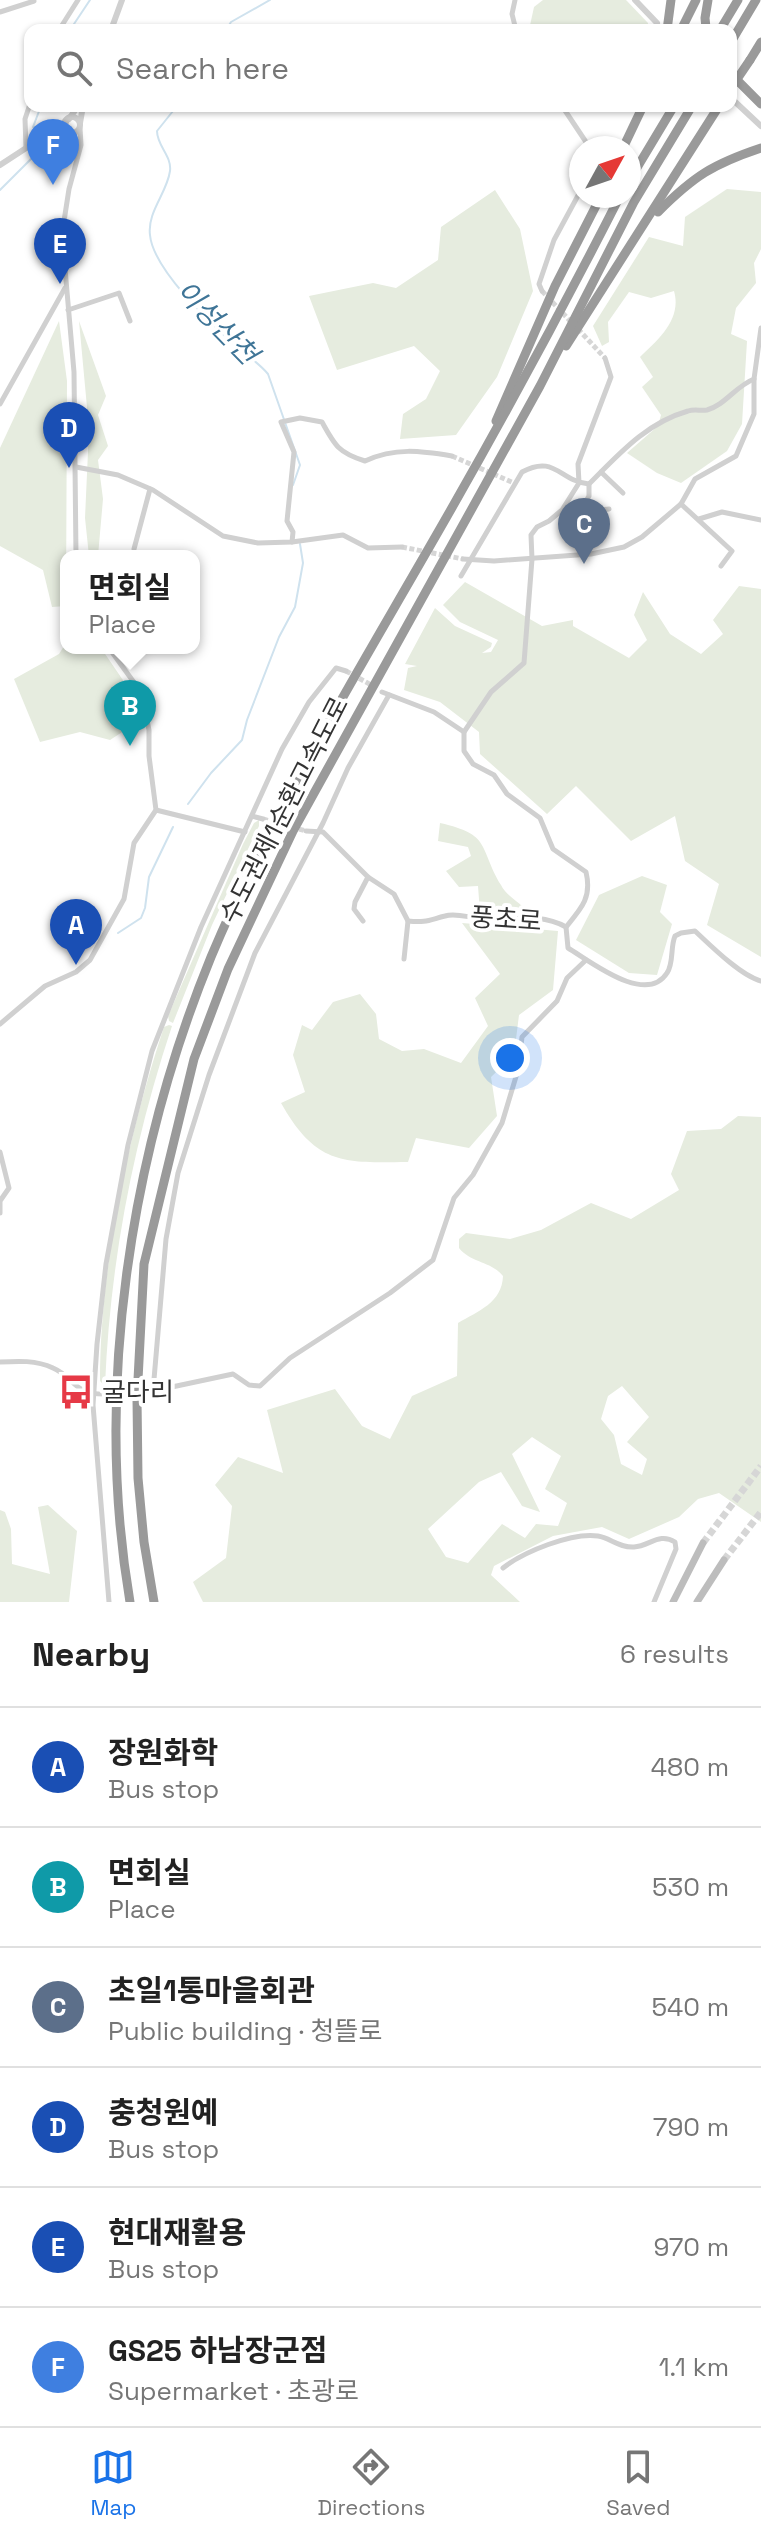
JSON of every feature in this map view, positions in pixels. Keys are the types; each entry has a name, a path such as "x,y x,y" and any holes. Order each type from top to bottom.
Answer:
{"highway":[{"path":"668,24 671,0"},
{"path":"684,24 696,0"},
{"path":"706,24 708,0"},
{"path":"724,24 738,0"},
{"path":"737,32 756,0"},
{"path":"737,79 761,42"},
{"path":"737,80 761,104"},
{"path":"629,136 640,112"},
{"path":"641,161 670,112"},
{"name":"수도권제1순환고속도로","path":"154,1602 138,1478 137,1399 144,1264 194,1059 228,969 293,831 540,386 634,202 688,112"},
{"path":"540,386 715,112"},
{"path":"647,222 689,181 736,156 761,148"},
{"path":"483,454 526,350 595,208"},
{"name":"수도권제1순환고속도로","path":"130,1602 117,1488 117,1387 128,1261 146,1166 176,1056 210,960 274,825 542,350 614,208"}],"main road":[{"path":"673,1602 703,1543"},
{"path":"697,1602 724,1560"}],"street":[{"path":"63,24 78,0"},
{"path":"113,24 122,0"},
{"path":"514,24 512,14 515,0"},
{"path":"635,0 657,23"},
{"path":"0,12 34,1"},
{"path":"737,104 761,126"},
{"path":"26,148 27,112"},
{"path":"0,165 74,112"},
{"path":"76,550 74,372 62,254 64,215 79,152 80,112"},
{"path":"566,112 582,136"},
{"path":"67,120 76,119 80,125"},
{"path":"67,120 65,128 78,141 79,152"},
{"path":"47,134 70,133 80,125"},
{"path":"542,291 539,284 546,260 572,208"},
{"path":"0,404 65,288"},
{"path":"68,310 119,293 130,321"},
{"path":"463,559 532,559 591,554 624,547 642,537 681,504 695,479 736,456 754,414 754,379 761,328"},
{"path":"566,927 581,909 590,888 586,872 553,849 540,818 507,794 494,775 473,764 464,751 464,732 491,692 524,663 533,531 562,510 579,483 578,464 611,377 605,358"},
{"path":"609,509 592,511 585,503 589,496 589,484 615,455 654,424 691,410 707,410 740,385 754,379"},
{"path":"292,542 293,532 287,521 294,452 281,422 300,418 322,422 345,455 365,461 400,450 452,456"},
{"path":"461,576 522,472 535,465 550,465 579,483 589,484"},
{"path":"76,467 118,475 150,489 223,536 258,543 343,535 368,548 402,547"},
{"path":"601,472 623,493"},
{"path":"134,549 150,489"},
{"path":"681,504 732,551 721,566"},
{"path":"698,519 722,512 761,520"},
{"path":"0,1024 45,986 76,972 90,960 124,899 134,843 156,810 149,730 143,701 138,688 113,654"},
{"path":"109,1602 94,1394 113,1214 146,1071 170,1001 273,766 309,702 332,671 336,668 346,671"},
{"path":"464,732 414,702 386,694 255,953 209,1075 178,1173 163,1267 153,1391 233,1374 249,1385 260,1386 290,1358 390,1293 433,1260 454,1198 473,1175 502,1123 518,1070 522,1037 557,1001 567,978 586,960"},
{"path":"156,810 245,832"},
{"path":"252,816 263,819"},
{"path":"306,831 323,832 368,877 394,894 408,921 404,959"},
{"path":"363,921 354,909 368,877"},
{"name":"풍초로","path":"408,921 422,923 454,915 527,917 566,927 568,948 630,984 657,983 670,967 675,936 695,931 706,944 747,976 761,981"},
{"path":"0,1013 10,1015"},
{"path":"0,1152 9,1188 0,1201 0,1213"},
{"path":"0,1362 35,1362 54,1368 84,1392 104,1394"},
{"path":"503,1568 559,1540 600,1536 613,1543 635,1547 658,1538 671,1539 676,1549 654,1602"}],"shaded area":[{"path":"543,0 626,0 648,24 530,24 534,7"},
{"path":"727,189 761,192 761,249 754,263 756,283 736,308 731,334 747,341 742,424 727,451 681,483 657,473 627,453 658,426 661,415 642,387 653,377 640,357 661,336 672,319 676,301 674,291 651,298 629,292 608,322 609,342 602,346 593,326 649,237 683,246 685,217"},
{"path":"495,190 520,229 533,291 497,377 456,435 400,439 403,414 426,399 440,371 414,346 337,370 309,296 373,283 396,288 438,260 441,227"},
{"path":"59,321 67,381 66,550 60,550 60,606 52,607 43,570 0,546 0,448"},
{"path":"79,321 106,396 98,415 108,446 98,460 103,499 99,550 88,550 85,518 89,429"},
{"path":"465,582 542,626 573,620 573,626 629,658 647,640 634,615 643,592 670,634 701,654 723,634 713,620 739,586 761,589 761,957 707,925 719,884 685,861 675,816 631,841 576,786 547,814 480,754 479,732 440,702 404,690 408,668 417,666 405,664 435,608 455,626 492,643 482,653 491,652 498,640 460,622 443,605"},
{"path":"59,654 105,654 129,689 136,723 110,740 80,732 40,742 14,679"},
{"path":"259,820 173,1023 168,1016 243,844 254,823"},
{"path":"440,823 468,832 476,838 503,888 523,907 480,913 478,886 459,887 446,871 471,856 468,847 438,841"},
{"path":"642,876 667,885 660,912 672,924 657,975 629,973 576,940 599,895"},
{"path":"462,923 558,931 553,990 519,1015 514,1055 491,1077 497,1116 469,1148 416,1138 408,1162 348,1160 319,1149 306,1139 281,1103 305,1092 293,1055 302,1025 312,1030 333,1002 360,994 376,1014 379,1039 402,1051 424,1049 461,1063 488,1026 475,998 500,974"},
{"path":"172,1026 135,1159 118,1249 105,1386 100,1381 101,1337 118,1202 151,1069 164,1027"},
{"path":"738,1116 761,1117 761,1522 719,1493 698,1499 679,1517 629,1539 602,1527 553,1536 494,1566 491,1575 520,1602 203,1602 193,1582 226,1558 232,1506 215,1485 238,1457 283,1473 267,1410 335,1389 362,1426 390,1439 412,1396 457,1376 458,1323 494,1300 502,1285 503,1276 493,1267 464,1253 459,1248 459,1239 466,1233 510,1239 541,1230 591,1203 631,1219 679,1190 671,1174 687,1131 721,1129","holes":["622,1386 649,1417 627,1442 647,1459 642,1475 621,1464 614,1435 601,1419 608,1396","532,1437 561,1456 545,1489 567,1503 558,1526 536,1524 525,1538 502,1524 468,1563 446,1557 428,1529 479,1482 501,1472 522,1506 540,1512 512,1454"]},
{"path":"48,1505 77,1531 69,1602 0,1602 0,1510 5,1512 11,1529 12,1564 50,1574 38,1507"}],"waterway":[{"path":"74,24 90,0"},
{"name":"이성산천","path":"230,24 270,0"},
{"path":"0,190 34,156 38,131 33,127 39,112"},
{"name":"이성산천","path":"172,112 157,131 170,171 151,218 153,249 172,279 198,310 268,374 300,465 293,485"},
{"name":"이성산천","path":"188,804 211,773 242,740 279,637 295,607 303,563 300,544"},
{"name":"이성산천","path":"118,933 141,918 149,877 173,827"}],"tunnel":[{"path":"542,291 571,322"},
{"path":"578,329 605,358"},
{"path":"452,456 514,483"},
{"path":"402,547 463,559"},
{"path":"346,671 373,686"},
{"path":"263,819 306,831"},
{"path":"104,1394 153,1391"},
{"path":"703,1543 761,1466"},
{"path":"724,1560 761,1512"}],"place":[{"name":"GS25 하남장군점","path":"53,185"},
{"name":"현대재활용","path":"60,284"},
{"name":"충청원예","path":"69,468"},
{"name":"초일1통마을회관","path":"584,564"},
{"name":"면회실","path":"130,746"},
{"name":"장원화학","path":"76,965"},
{"name":"굴다리","path":"76,1392"}]}
